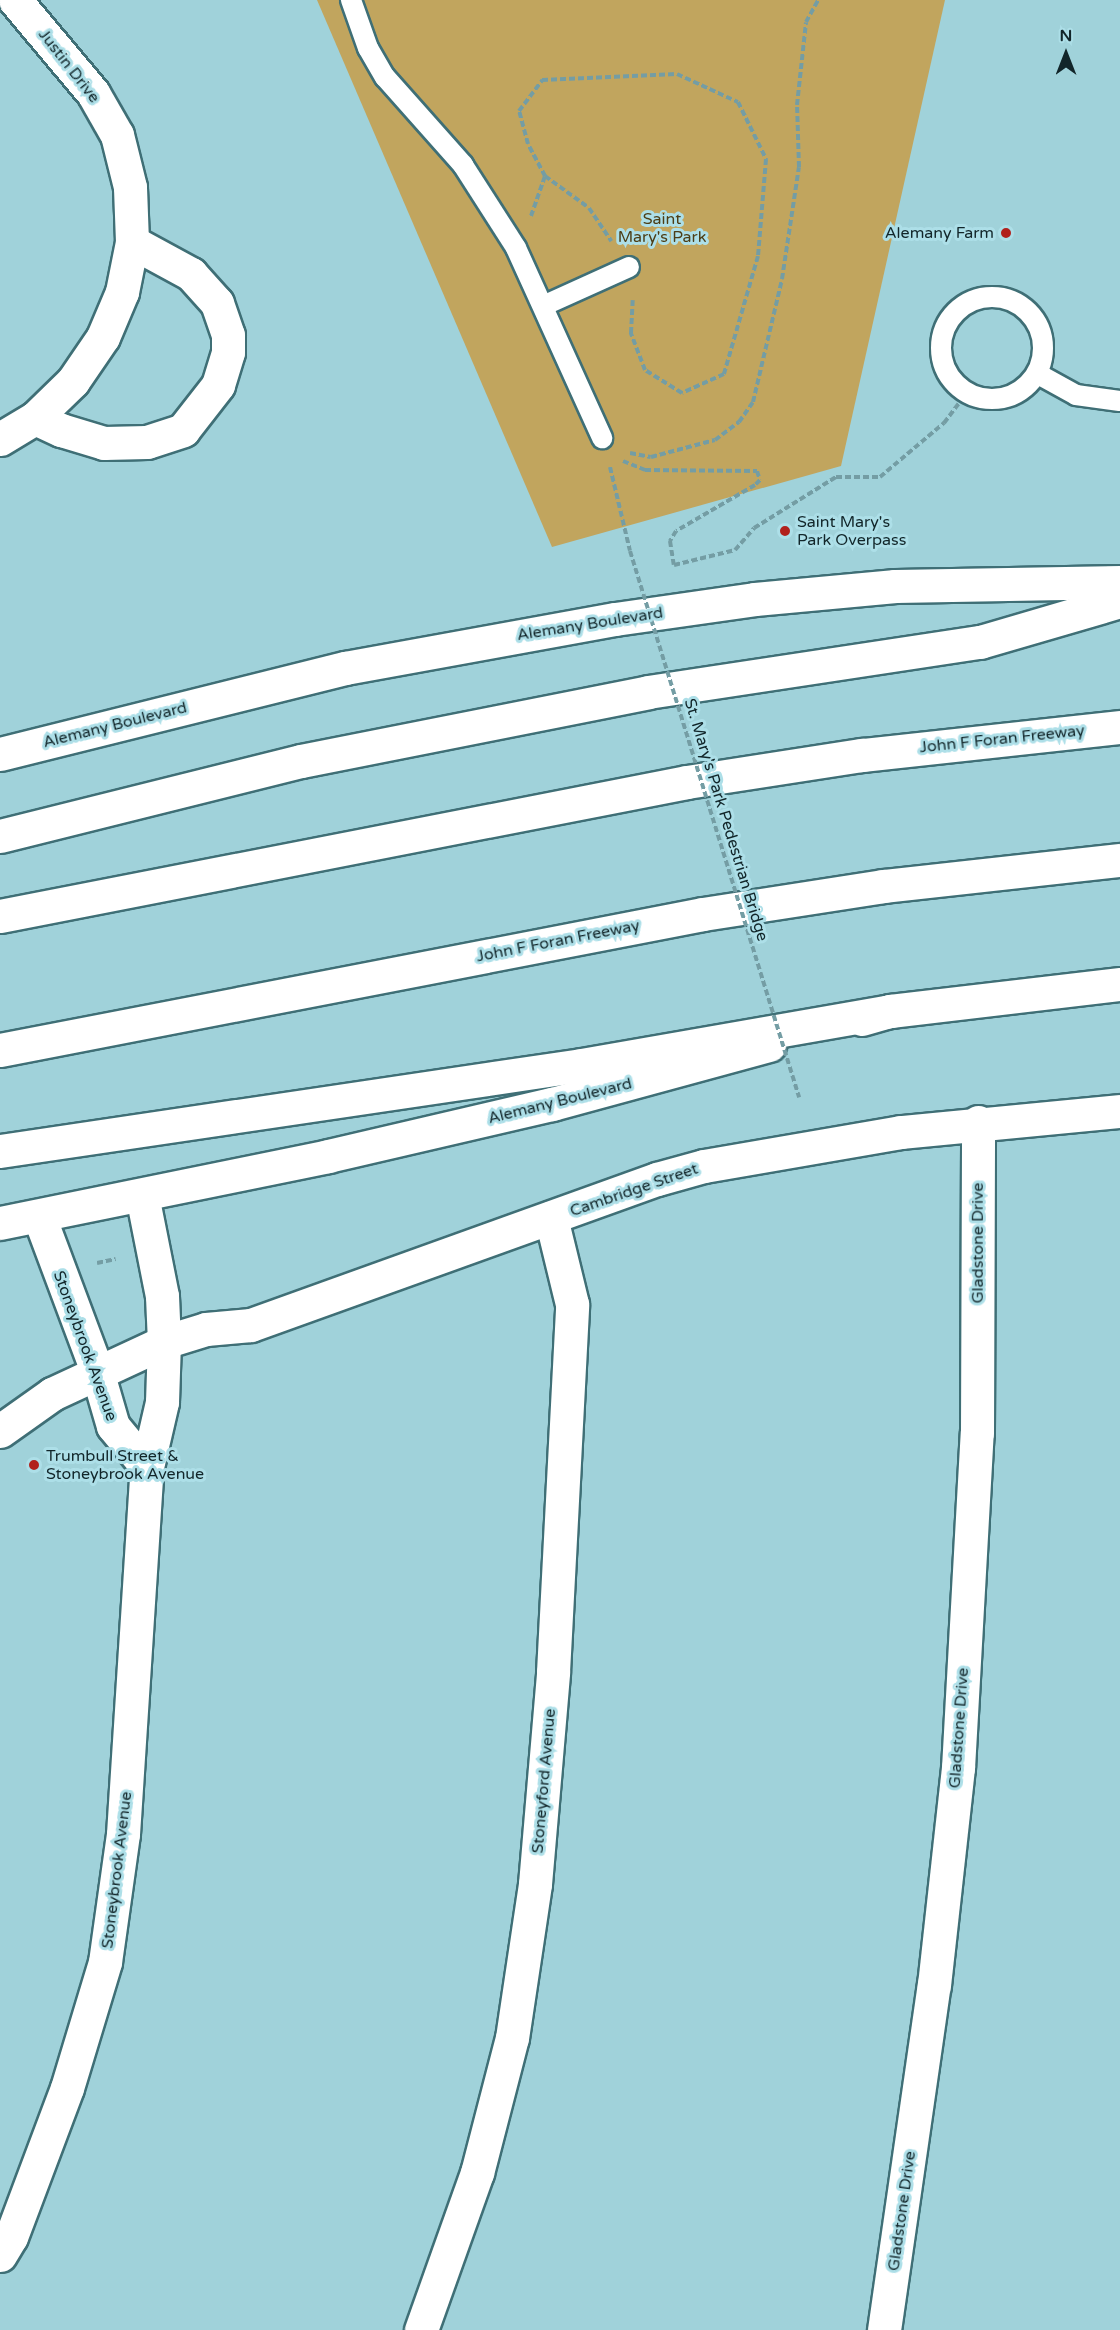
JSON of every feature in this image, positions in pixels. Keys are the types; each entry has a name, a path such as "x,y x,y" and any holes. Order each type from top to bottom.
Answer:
{"main road":[{"name":"Justin Drive","path":"0,439 35,418 73,381 103,337 122,292 132,242 130,187 117,135 93,93 15,0"},
{"path":"35,418 61,430 104,442 147,442 183,430 218,385 228,352 228,335 217,303 191,274 132,242"},
{"name":"Alemany Boulevard","path":"0,754 345,668 478,642 682,610 895,586 1120,582"},
{"path":"0,836 301,761 648,692 980,642 1120,601"},
{"name":"John F Foran Freeway","path":"0,916 687,782 862,755 1120,727"},
{"name":"John F Foran Freeway","path":"0,1050 703,914 906,883 1120,860"},
{"name":"Alemany Boulevard","path":"0,1223 142,1195 552,1104 890,1011 1120,984"},
{"path":"0,1151 582,1065 890,1011"},
{"name":"Cambridge Street","path":"0,1431 51,1394 164,1342 206,1329 251,1325 551,1218 705,1166 978,1122 1120,1111"},
{"name":"Gladstone Drive","path":"884,2330 934,1985 958,1767 976,1432 978,1122"},
{"name":"Stoneybrook Avenue","path":"0,2255 11,2237 67,2088 105,1962 127,1790 147,1467 162,1402 164,1342 162,1296 142,1195"},
{"name":"Stoneybrook Avenue","path":"39,1216 97,1371 113,1426 147,1467"},
{"name":"Stoneyford Avenue","path":"421,2330 477,2174 512,2038 535,1884 553,1672 572,1304 551,1218"}],"lane":[{"path":"351,0 368,48 385,78 463,165 516,248 545,305 607,446"},
{"path":"545,305 629,267"},
{"path":"992,296 1018,303 1038,322 1045,348 1038,374 1019,393 993,401 966,394 947,376 939,349 946,322 965,303 992,296"},
{"path":"1038,374 1076,395 1120,401"}],"path":[{"path":"628,453 651,457 715,440 739,422 753,402 782,279 799,167 797,105 806,22 818,0"},
{"path":"677,74 738,102 766,159 758,256 724,374 682,393 645,370 631,333 633,297 629,267 589,208 545,176 528,144 519,111 542,80 677,74"},
{"path":"516,248 545,176"},
{"path":"674,565 735,550 754,528 836,477 879,477 944,423 966,394"},
{"path":"607,446 645,471 757,471 760,480 755,486 676,531 670,541 682,610"},
{"name":"St. Mary's Park Pedestrian Bridge","path":"608,460 630,551 799,1097"},
{"path":"85,1265 117,1258"}],"green space":[{"name":"Saint Mary's Park","path":"317,0 945,0 841,466 552,547"}],"place":[{"name":"Alemany Farm","path":"1006,233"},
{"name":"Saint Mary's Park Overpass","path":"785,531"},
{"name":"Trumbull Street & Stoneybrook Avenue","path":"34,1465"}]}
